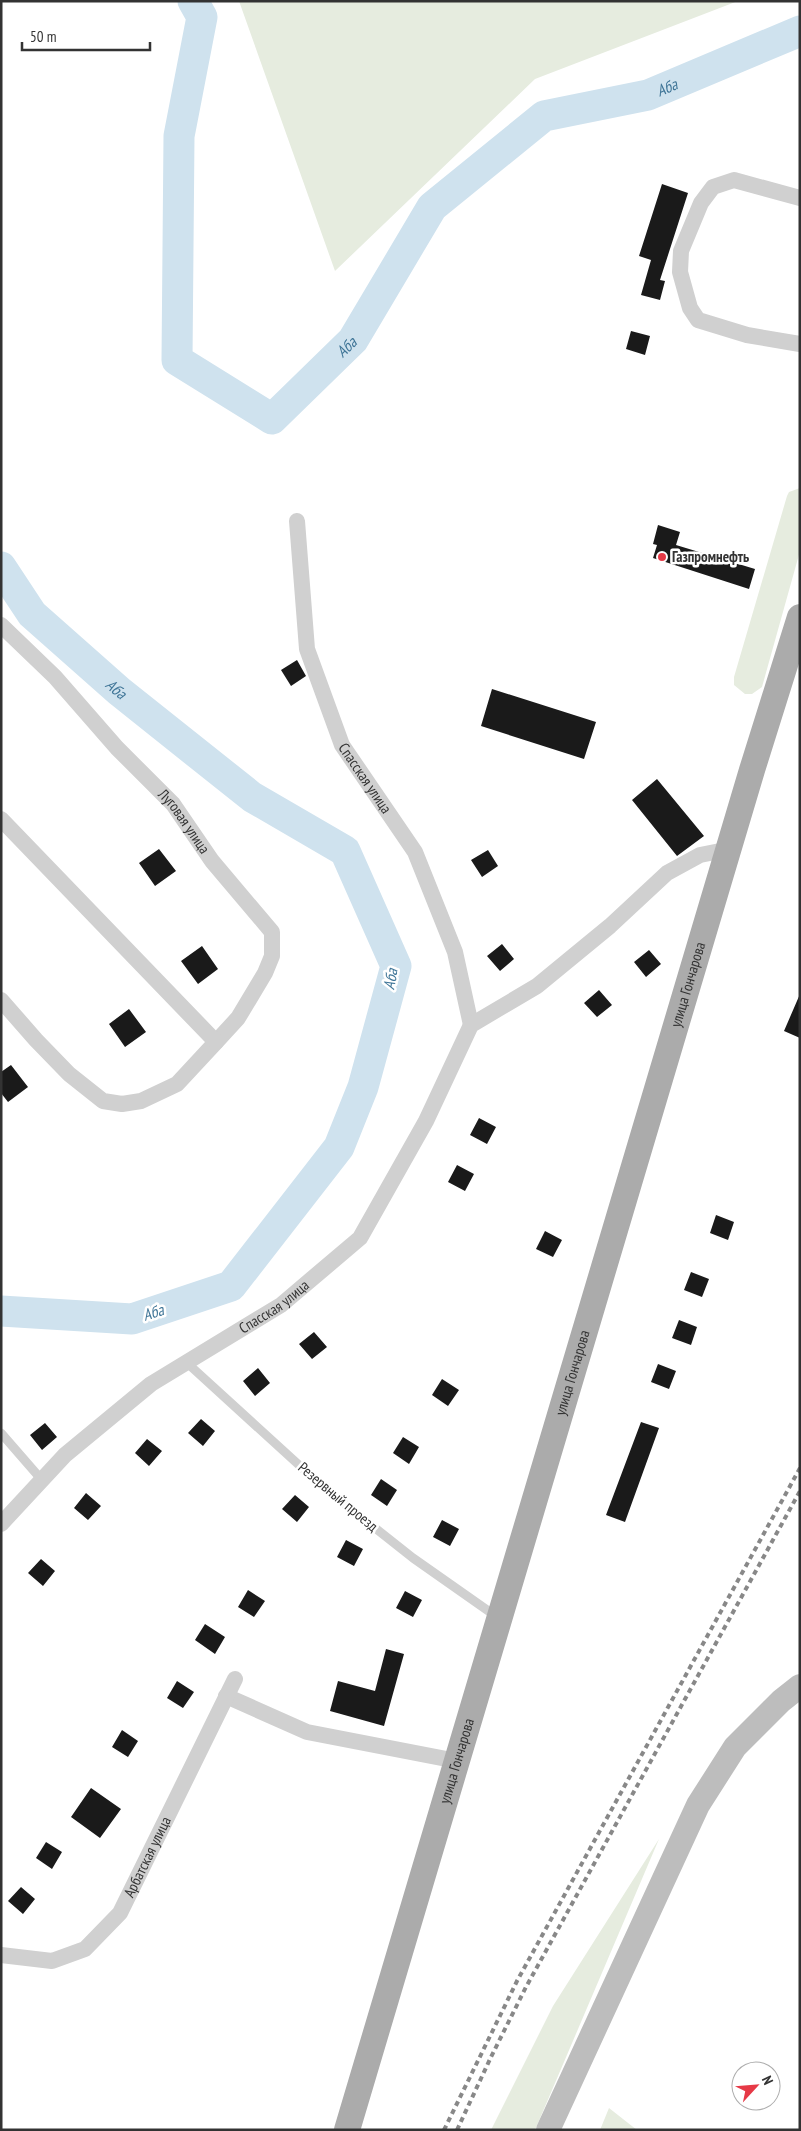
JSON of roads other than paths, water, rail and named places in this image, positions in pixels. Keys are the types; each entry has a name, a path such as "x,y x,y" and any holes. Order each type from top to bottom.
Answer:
{"main road":[{"name":"улица Гончарова","path":"347,2130 730,849 798,628"}],"street":[{"path":"800,198 734,180 713,188 701,203 681,251 680,272 690,308 698,320 747,336 800,344"},
{"name":"Спасская улица","path":"1,1524 65,1455 151,1384 281,1305 360,1238 426,1121 471,1025 455,952 415,852 342,745 307,649 297,521"},
{"name":"Луговая улица","path":"1,625 55,677 117,748 173,804 212,861 272,932 272,956 265,973 238,1018 178,1084 141,1101 122,1104 103,1101 69,1074 1,1000"},
{"path":"1,819 216,1042"},
{"path":"471,1025 537,986 610,926 667,873 700,855 730,849"},
{"name":"Арбатская улица","path":"1,1955 52,1962 85,1950 120,1913 235,1679"},
{"path":"548,2130 698,1805 735,1747 781,1701 800,1686"},
{"path":"226,1696 307,1732 457,1761"}],"lane":[{"name":"Резервный проезд","path":"186,1362 322,1486 413,1558 500,1619"},
{"path":"1,1432 41,1480"}],"waterway":[{"name":"Аба","path":"193,1 202,17 179,136 177,360 272,419 353,340 432,207 544,116 648,95 800,31"},
{"name":"Аба","path":"1,567 32,614 119,691 252,797 345,851 396,966 363,1087 339,1147 231,1286 132,1319 1,1311"}],"railway":[{"path":"444,2130 517,1981 800,1468"},
{"path":"457,2130 526,1987 800,1491"}],"place":[{"name":"Газпромнефть","path":"662,557"}]}
